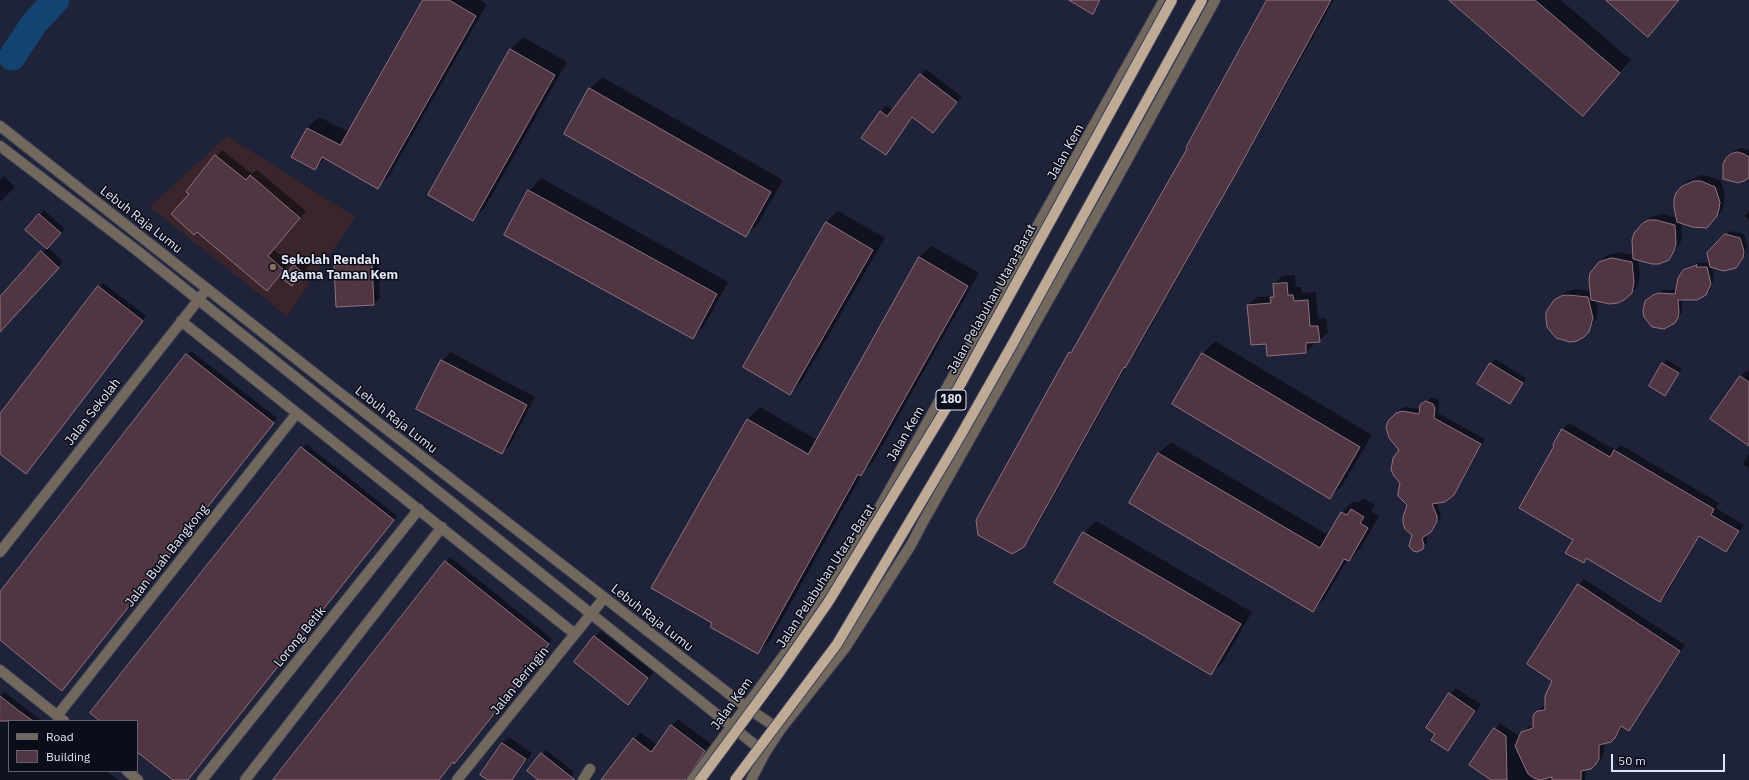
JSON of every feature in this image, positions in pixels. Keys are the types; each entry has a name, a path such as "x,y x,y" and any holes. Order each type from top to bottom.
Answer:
{"main road":[{"name":"Jalan Pelabuhan Utara-Barat","path":"700,780 779,673 829,601 947,406 1172,0"},
{"name":"180","path":"735,780 837,644 1004,358 1202,0"}],"street":[{"name":"Jalan Kem","path":"692,780 812,617 880,505 1164,0"},
{"path":"751,780 765,753 780,730 845,648 911,545 1115,182 1215,0"},
{"name":"Lebuh Raja Lumu","path":"0,126 332,387 604,598 746,707 780,730"},
{"name":"Lebuh Raja Lumu","path":"1,146 129,244 590,615 765,753"},
{"name":"Jalan Sekolah","path":"0,552 207,289"},
{"path":"181,322 442,527 575,634"},
{"name":"Jalan Buah Bangkong","path":"60,718 297,413"},
{"name":"Lorong Betik","path":"202,780 419,509"},
{"path":"245,780 442,527"},
{"name":"Jalan Beringin","path":"463,778 604,598"},
{"path":"0,670 60,718"},
{"path":"583,780 590,769"},
{"path":"128,772 138,780"}],"shaded area":[{"name":"Sekolah Rendah Agama Taman Kem","path":"227,136 355,217 287,316 150,207"}],"building":[{"path":"423,0 449,0 476,16 378,189 322,157 315,170 291,157 307,128 340,145"},
{"path":"1069,0 1100,0 1093,14"},
{"path":"1267,0 1331,0 1235,175 1132,356 1125,368 1124,367 1024,547 1012,554 978,535 976,520 1069,352 1071,353 1187,149 1186,148"},
{"path":"1449,0 1535,0 1620,73 1583,116"},
{"path":"1606,0 1679,0 1648,37"},
{"path":"510,49 555,75 473,221 428,195"},
{"path":"920,74 957,102 933,133 912,117 886,155 861,138 880,111 887,116"},
{"path":"589,88 771,192 746,237 564,134"},
{"path":"1738,152 1749,157 1749,178 1738,183 1723,179 1723,164 1726,158 1731,154"},
{"path":"215,155 246,180 250,175 300,218 268,256 284,270 267,291 197,232 194,235 171,214 189,194 186,192"},
{"path":"1694,181 1701,181 1715,187 1720,202 1717,216 1707,228 1692,227 1677,222 1674,207 1676,193 1681,187"},
{"path":"528,190 717,294 693,339 504,235"},
{"path":"39,214 61,233 47,249 25,230"},
{"path":"1649,220 1656,220 1675,225 1676,244 1674,251 1669,260 1659,264 1652,264 1633,259 1632,240 1634,233 1643,223"},
{"path":"826,222 873,250 790,395 743,367"},
{"path":"1725,234 1740,238 1744,251 1743,258 1736,268 1724,271 1710,267 1707,253"},
{"path":"41,251 59,268 0,332 0,297"},
{"path":"919,257 968,286 861,476 858,474 758,654 710,627 712,623 651,588 747,419 808,454"},
{"path":"1612,258 1632,262 1634,282 1632,293 1618,303 1610,304 1591,300 1589,280 1590,273 1599,262"},
{"path":"372,264 374,305 336,307 334,266"},
{"path":"294,265 303,273 292,286 283,279"},
{"path":"1697,265 1696,267 1707,267 1711,284 1706,295 1697,300 1678,300 1679,312 1675,323 1664,329 1652,327 1644,317 1643,311 1645,301 1658,293 1675,294 1678,278 1683,270"},
{"path":"1287,283 1288,295 1293,295 1294,301 1308,300 1310,326 1318,326 1320,342 1306,343 1306,353 1267,356 1266,344 1251,345 1247,305 1271,303 1270,297 1274,297 1273,284"},
{"path":"98,286 143,321 26,474 0,454 0,414"},
{"path":"1568,295 1588,297 1593,318 1589,332 1577,341 1570,342 1556,338 1547,327 1546,319 1546,312 1554,300 1561,296"},
{"path":"1202,353 1360,447 1330,499 1172,404"},
{"path":"186,354 274,423 62,691 0,640 0,592"},
{"path":"441,360 527,405 502,454 416,409"},
{"path":"1490,363 1523,383 1510,404 1477,384"},
{"path":"1662,363 1679,373 1665,396 1649,386"},
{"path":"1740,376 1749,382 1749,446 1710,419"},
{"path":"1426,401 1433,404 1435,408 1434,418 1481,444 1454,495 1445,502 1432,504 1437,516 1437,522 1431,532 1422,538 1424,545 1423,549 1417,552 1413,551 1409,546 1412,535 1405,529 1403,523 1403,517 1407,505 1398,496 1400,483 1391,470 1393,458 1399,450 1389,438 1386,427 1388,421 1396,413 1402,411 1419,414 1420,405"},
{"path":"1562,429 1610,457 1614,450 1714,509 1711,515 1739,531 1726,552 1699,536 1660,602 1586,558 1584,563 1565,553 1573,540 1519,508"},
{"path":"301,447 394,520 188,780 173,780 138,753 138,720 99,720 90,713"},
{"path":"1158,453 1320,548 1341,512 1347,515 1351,509 1364,517 1360,523 1368,528 1349,561 1344,559 1313,612 1129,503"},
{"path":"1083,532 1241,624 1211,675 1054,583"},
{"path":"445,561 549,644 532,666 463,753 454,764 453,762 439,780 273,780"},
{"path":"1578,584 1680,651 1629,731 1621,726 1615,738 1611,742 1599,745 1599,759 1591,769 1581,771 1581,780 1552,780 1552,777 1540,780 1528,774 1515,746 1521,732 1533,728 1534,714 1537,711 1545,710 1545,696 1552,681 1527,664"},
{"path":"594,636 648,678 628,705 574,662"},
{"path":"1449,693 1475,711 1448,751 1431,740 1435,734 1426,728"},
{"path":"0,696 32,720 8,720 0,721"},
{"path":"671,725 705,751 686,780 601,780 633,738 651,752"},
{"path":"1494,728 1506,736 1507,780 1491,780 1469,765"},
{"path":"502,743 526,759 512,780 488,780 480,775"},
{"path":"541,753 575,780 538,780 527,771"}],"waterway":[{"path":"12,57 35,22 56,0"}],"place":[{"name":"Sekolah Rendah Agama Taman Kem","path":"273,267"}]}
